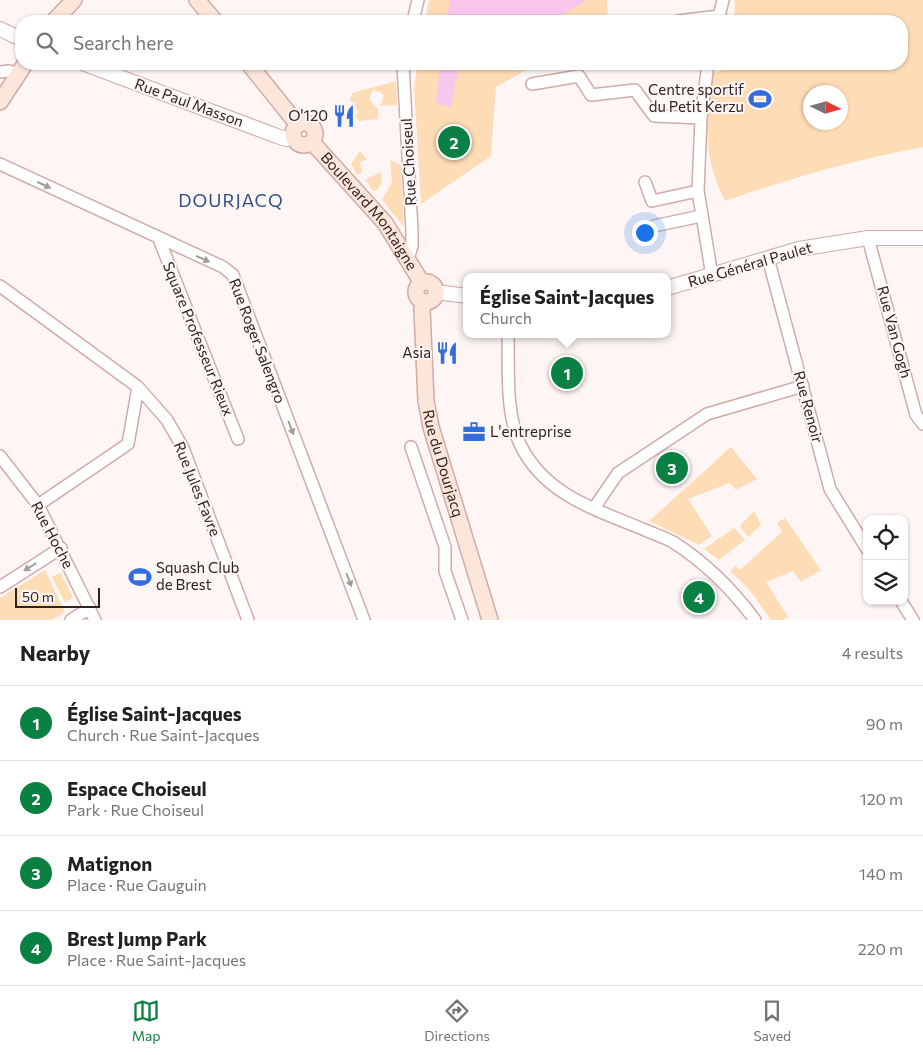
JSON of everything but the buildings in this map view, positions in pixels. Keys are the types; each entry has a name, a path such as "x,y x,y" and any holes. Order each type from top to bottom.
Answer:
{"main road":[{"path":"60,15 74,0"},
{"path":"197,0 210,15"},
{"path":"0,102 21,70"},
{"name":"Boulevard Montaigne","path":"253,70 296,131 305,123 311,126 314,132 312,142 385,223 422,283"},
{"path":"422,283 431,284 436,292 435,297 430,302 424,302 416,294 422,283"},
{"name":"Rue du Dourjacq","path":"424,302 422,310 426,401 431,427 490,620"}],"street":[{"path":"414,15 418,0"},
{"path":"719,15 723,0"},
{"path":"0,29 15,36"},
{"path":"0,72 16,70"},
{"name":"Rue Paul Masson","path":"101,70 286,139 296,131"},
{"name":"Rue Choiseul","path":"403,70 412,246 408,259"},
{"path":"707,70 701,118 698,191 712,276"},
{"path":"532,84 579,76 591,95 635,90 654,116 701,118"},
{"name":"Rue Roger Salengro","path":"0,164 223,267 233,275 364,620"},
{"path":"645,182 652,201 698,191"},
{"path":"654,226 701,216"},
{"name":"Rue Général Paulet","path":"671,287 799,249 868,238 923,238"},
{"name":"Rue Van Gogh","path":"868,238 916,414 923,424"},
{"name":"Square Professeur Rieux","path":"159,239 238,439"},
{"name":"Rue Renoir","path":"768,258 830,489 863,543"},
{"name":"Rue Jules Favre","path":"0,286 138,387 167,420 183,448 248,620"},
{"path":"436,292 463,295"},
{"path":"508,338 512,415 520,443 532,463 545,478 569,498 672,542 721,578 756,620"},
{"path":"594,508 618,473 707,414 802,386"},
{"path":"38,505 128,444 138,387"},
{"name":"Rue du Dourjacq","path":"410,447 445,547 445,571 462,620"},
{"name":"Rue Hoche","path":"0,456 38,505 61,548 95,620"},
{"path":"0,587 61,548"},
{"path":"904,605 913,620"},
{"path":"71,620 90,608"}],"shaded area":[{"path":"429,0 607,0 608,15 426,15"},
{"path":"450,0 584,0 563,15 447,15"},
{"name":"Centre sportif du Petit Kerzu","path":"735,0 923,0 923,147 823,170 725,201 712,169 709,153 707,138 708,107 713,73 723,70 908,70 908,15 734,15"},
{"path":"417,70 526,70 496,87 491,156 421,204 414,87"},
{"path":"439,70 459,70 451,107 436,103"},
{"path":"396,81 397,105 380,106 384,96 380,92 373,90 369,99 379,111 377,119 359,121 355,116 359,112 350,100 352,93"},
{"path":"360,151 367,159 360,163 362,172 357,175 351,164"},
{"path":"390,160 401,165 404,227 382,200 392,182"},
{"path":"381,172 382,183 377,190 373,191 365,180"},
{"path":"731,447 757,479 736,490 730,483 688,499 712,536 699,545 649,521"},
{"path":"754,511 761,525 748,537 740,526"},
{"path":"785,518 821,570 801,582 793,571 766,582 788,617 783,620 771,620 748,588 730,571 735,566 740,570 782,532 777,523"},
{"path":"734,528 745,540 719,560 704,549"},
{"path":"45,570 65,612 52,620 0,620 0,598"},
{"path":"61,573 73,598 65,602 52,577"}],"place":[{"name":"Centre sportif du Petit Kerzu","path":"760,99"},
{"name":"O'120","path":"344,116"},
{"name":"Espace Choiseul","path":"454,142"},
{"name":"Asia","path":"447,353"},
{"name":"Église Saint-Jacques","path":"567,373"},
{"name":"L'entreprise","path":"474,432"},
{"name":"Matignon","path":"672,468"},
{"name":"Squash Club de Brest","path":"140,577"},
{"name":"Brest Jump Park","path":"699,597"}],"district":[{"name":"DOURJACQ","path":"231,201"}]}
